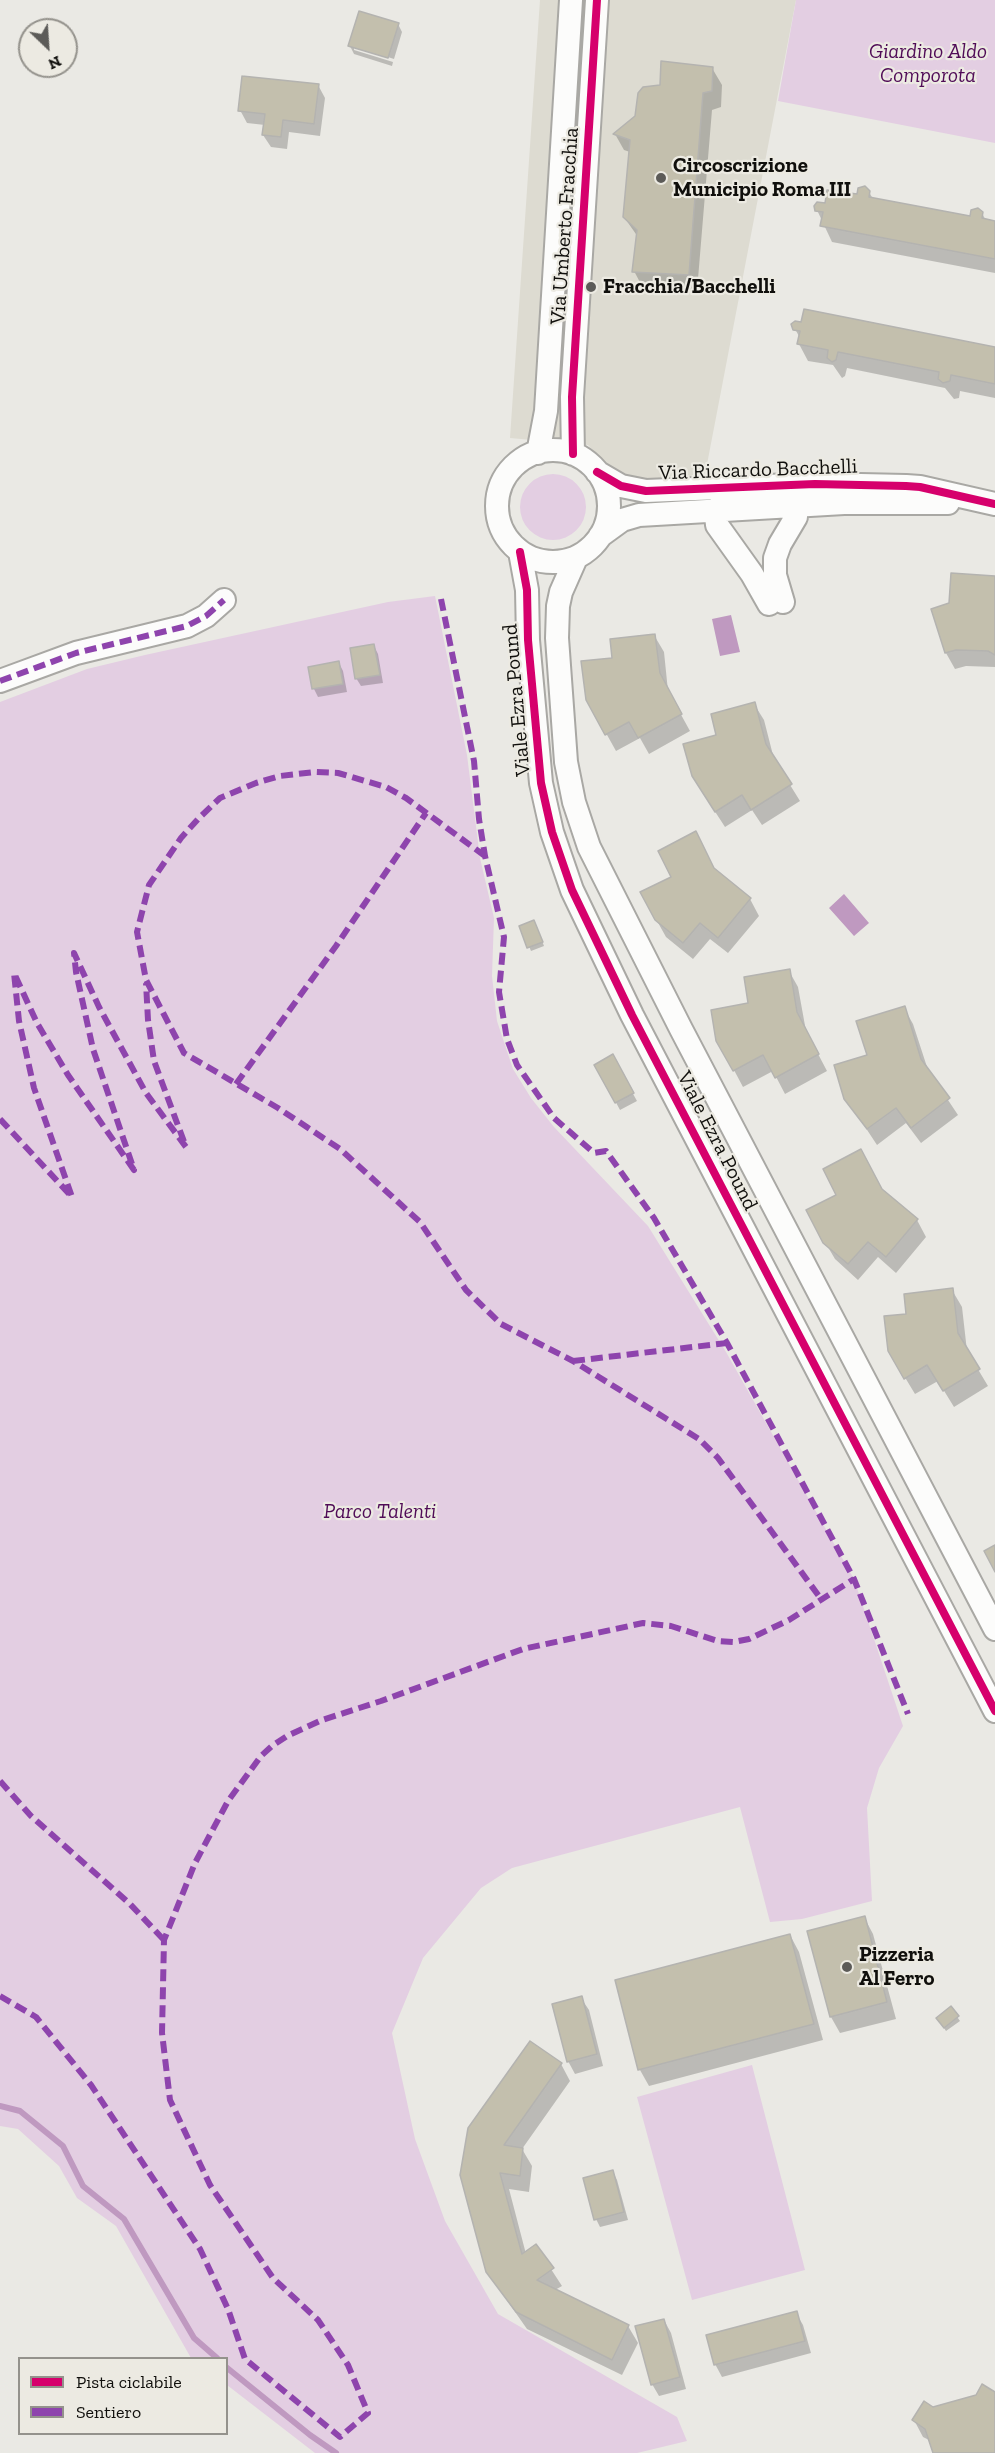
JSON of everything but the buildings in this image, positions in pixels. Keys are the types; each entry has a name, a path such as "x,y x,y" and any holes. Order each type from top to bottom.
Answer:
{"street":[{"name":"Via Umberto Fracchia","path":"538,453 546,411 571,0"},
{"name":"Via Umberto Fracchia","path":"573,454 572,405 597,0"},
{"path":"555,450 573,454 586,461 597,472 605,487 609,503 607,521 600,536 587,551 564,562 545,561 520,552 501,528 497,505 503,482 517,464 538,453 555,450"},
{"name":"Via Riccardo Bacchelli","path":"597,472 611,482 637,490 729,488 779,484 920,487 990,503"},
{"path":"729,488 718,509 716,518 718,527 776,603 774,562 780,544 796,519 796,512 779,484"},
{"name":"Via Riccardo Bacchelli","path":"600,536 622,520 639,515 792,506 990,503"},
{"name":"Viale Ezra Pound","path":"520,552 527,590 528,640 541,783 552,832 582,915 781,1304 995,1711"},
{"name":"Viale Ezra Pound","path":"576,558 560,599 557,638 566,762 582,825 603,877 995,1629"},
{"path":"0,681 76,653 187,626 206,616 224,600"},
{"path":"781,1304 815,1287"},
{"path":"945,1617 963,1605 980,1601"}],"shaded area":[{"path":"540,0 796,0 704,480 665,483 618,477 588,445 510,438"},
{"path":"731,615 740,652 720,656 712,619"},
{"path":"844,894 869,923 854,936 829,908"}],"green space":[{"name":"Giardino Aldo Comporota","path":"796,0 995,0 995,143 778,101"},
{"path":"547,474 559,474 571,479 581,489 586,507 584,520 571,535 559,540 547,540 535,535 525,525 520,513 520,501 525,489 535,479"},
{"name":"Parco Talenti","path":"435,596 467,755 480,858 494,918 492,976 497,1021 513,1069 531,1098 554,1127 648,1226 726,1352 854,1579 903,1726 879,1768 867,1808 872,1901 802,1919 770,1922 740,1807 512,1868 481,1888 423,1958 392,2033 415,2139 445,2221 498,2314 677,2417 687,2441 637,2453 315,2453 228,2386 228,2357 190,2357 116,2226 77,2198 59,2166 18,2129 0,2126 0,702 87,669 388,602"},
{"path":"752,2065 805,2270 692,2300 637,2097"}],"waterway":[{"path":"0,2106 20,2111 63,2146 83,2186 124,2219 194,2338 216,2357"},
{"path":"228,2369 310,2435 336,2453"}],"marked path":[{"path":"441,599 474,761 485,856 504,937 499,992 507,1039 517,1065 554,1118 594,1153 606,1151 654,1218 727,1343 854,1579 908,1714"},
{"path":"0,681 76,653 187,626 206,616 224,600"},
{"path":"485,856 406,798 386,787 338,773 315,772 280,776 256,783 220,798 181,838 149,885 137,932 146,980 184,1053 278,1108 340,1149 420,1222 466,1290 501,1324 573,1361 699,1439 718,1458 821,1599"},
{"path":"236,1084 336,946 426,813"},
{"path":"0,1119 72,1197 34,1088 19,1021 14,973 37,1023 68,1075 134,1170 93,1049 74,953 99,1007 146,1093 186,1147 154,1061 146,983"},
{"path":"573,1361 727,1343"},
{"path":"0,1996 36,2017 91,2085 200,2249 228,2309 245,2359 340,2437 368,2413 348,2365 318,2320 273,2278 210,2185 170,2100 162,2033 164,1940 195,1863 228,1801 261,1756 272,1746 287,1736 322,1720 523,1649 643,1623 671,1626 718,1641 734,1642 749,1639 789,1620 854,1579"},
{"path":"0,1781 31,1816 130,1904 164,1940"}],"cycle path":[{"path":"573,454 572,397 597,0"},
{"path":"597,472 621,486 646,491 815,484 906,486 995,504"},
{"path":"520,552 527,590 528,640 541,783 552,832 572,890 632,1015 995,1711"}],"place":[{"name":"Circoscrizione Municipio Roma III","path":"661,178"},
{"name":"Fracchia/Bacchelli","path":"591,287"},
{"name":"Pizzeria Al Ferro","path":"847,1967"}]}
